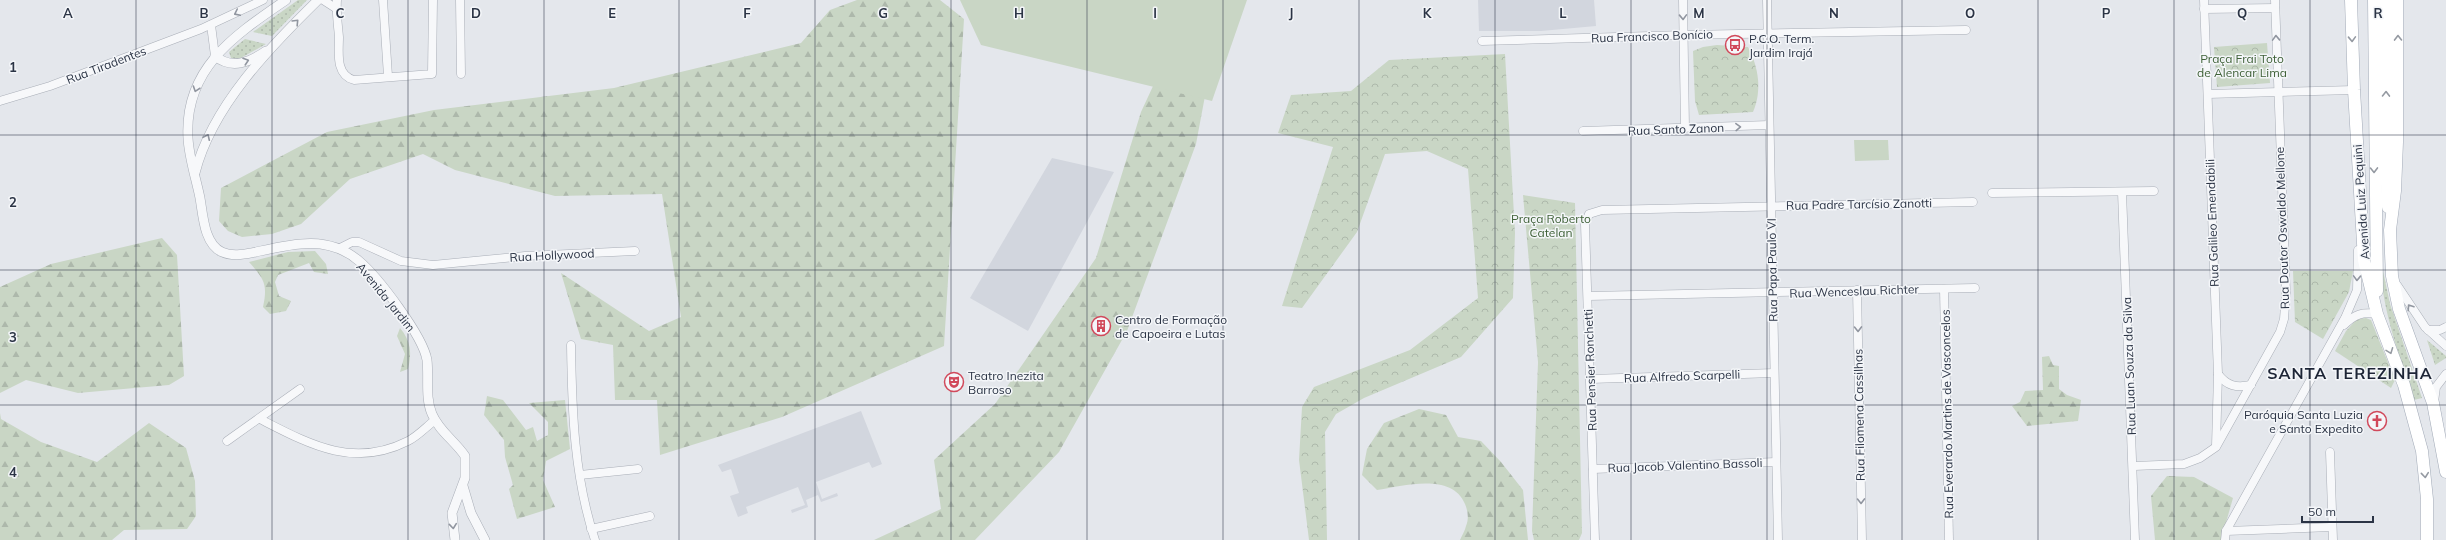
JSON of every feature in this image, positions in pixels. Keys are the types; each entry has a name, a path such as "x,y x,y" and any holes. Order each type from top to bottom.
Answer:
{"main road":[{"name":"Avenida Luiz Pequini","path":"2351,0 2354,90 2364,260 2377,314 2404,385 2422,451 2427,500 2427,540"},
{"path":"2374,0 2380,132 2390,230 2392,276 2406,329 2433,403 2446,472"},
{"path":"2377,314 2380,132 2386,0"},
{"path":"2390,230 2395,191 2397,142 2397,0"}],"street":[{"name":"Rua Tiradentes","path":"0,101 50,86 210,25 263,0"},
{"path":"215,56 238,33 286,0"},
{"path":"215,56 228,63 238,64 256,57 275,45 318,0"},
{"path":"323,0 337,9"},
{"path":"337,0 338,60 344,74 348,78 354,80 388,76 429,75 433,72 433,0"},
{"path":"383,0 388,76"},
{"path":"460,0 462,74"},
{"path":"1682,0 1684,34 1685,128"},
{"name":"Rua Papa Paulo VI","path":"1767,0 1778,540"},
{"name":"Rua Galileo Emendabili","path":"2204,0 2218,374 2216,447"},
{"path":"2204,9 2275,4"},
{"name":"Rua Doutor Oswaldo Mellone","path":"2134,466 2184,464 2200,458 2216,447 2280,332 2285,309 2275,4"},
{"path":"210,25 215,56"},
{"name":"Rua Francisco Bonício","path":"1482,41 1684,34 1966,30"},
{"name":"Avenida Jardim","path":"195,174 201,150 212,127 275,45"},
{"name":"Avenida Jardim","path":"215,56 198,83 189,114 188,138 209,238 222,252 243,254 302,243 317,243 340,248 359,261 374,277 421,341 427,360 430,409 435,420 465,456 466,472 463,486 455,502 452,513 455,540"},
{"path":"2208,94 2354,90"},
{"name":"Rua Santo Zanon","path":"1583,131 1769,125"},
{"path":"1992,193 2154,191"},
{"name":"Rua Luan Souza da Silva","path":"2122,192 2134,466 2135,540"},
{"path":"2225,540 2226,531 2337,331 2357,290 2360,198"},
{"name":"Rua Padre Tarcísio Zanotti","path":"1602,210 1771,205 1973,202"},
{"name":"Rua Pensier Ronchetti","path":"1595,540 1585,220 1592,212 1602,210"},
{"name":"Rua Hollywood","path":"340,248 352,242 358,242 401,261 418,265 525,256 635,251"},
{"path":"2392,276 2413,312 2428,330 2446,346"},
{"name":"Rua Wenceslau Richter","path":"1588,296 1772,294 1857,290 1976,288"},
{"name":"Rua Everardo Martins de Vasconcelos","path":"1944,289 1949,540"},
{"name":"Rua Filomena Cassilhas","path":"1857,290 1862,540"},
{"path":"2337,331 2355,314 2377,314"},
{"path":"2428,330 2440,330 2446,327"},
{"path":"571,345 573,425 580,475 591,529 595,540"},
{"name":"Rua Alfredo Scarpelli","path":"1591,379 1774,373"},
{"path":"2218,374 2224,381 2232,386 2251,385"},
{"path":"2433,403 2436,387 2446,374"},
{"path":"227,441 260,419 300,388"},
{"path":"260,419 311,445 353,453 382,451 409,440 435,420"},
{"path":"2330,452 2331,527 2333,540"},
{"name":"Rua Jacob Valentino Bassoli","path":"1593,469 1776,462"},
{"path":"580,475 638,469"},
{"path":"463,486 468,504 485,540"},
{"path":"455,502 461,500 468,504"},
{"path":"591,529 650,516"},
{"path":"2226,531 2331,527"}],"shaded area":[{"path":"1478,0 1594,0 1596,26 1541,31 1479,31"},
{"path":"1052,158 1114,172 1028,331 970,298"},
{"path":"861,411 882,464 872,468 869,462 816,482 822,499 837,493 838,496 821,502 818,495 806,500 808,507 792,513 791,510 805,505 798,487 746,507 748,513 738,517 730,496 739,493 731,469 722,472 718,465"}],"green space":[{"path":"298,0 307,0 272,36 253,32"},
{"path":"857,0 940,0 964,19 944,346 782,417 660,455 657,400 615,400 613,345 581,339 561,273 649,331 681,317 662,194 555,196 455,170 423,154 350,179 301,224 272,234 242,237 228,231 219,221 221,188 327,132 434,110 614,88 801,43 830,10"},
{"path":"960,0 1247,0 1212,101 981,45"},
{"path":"1223,0 1196,144 1127,331 1059,452 975,540 874,540 941,509 934,460 995,404 1096,258 1141,112 1186,15"},
{"path":"245,39 266,44 239,59 231,58 229,52"},
{"name":"Praça Frai Toto de Alencar Lima","path":"2267,43 2270,83 2217,87 2214,47"},
{"path":"1717,45 1748,47 1755,63 1758,80 1758,96 1753,112 1699,115 1695,101 1693,51 1703,47"},
{"path":"1505,54 1515,233 1513,298 1461,357 1364,398 1336,414 1325,432 1327,540 1309,540 1299,460 1302,407 1314,387 1410,350 1478,298 1468,169 1427,151 1385,154 1357,232 1302,308 1282,306 1333,147 1278,133 1291,95 1351,91 1389,60"},
{"path":"1854,140 1888,140 1889,160 1855,161"},
{"name":"Praça Roberto Catelan","path":"1523,195 1575,203 1582,533 1579,540 1534,540 1532,531 1538,362"},
{"path":"162,238 177,255 184,376 169,385 78,393 26,380 0,393 0,287 51,264"},
{"path":"315,251 326,264 328,274 314,272 309,263 278,275 275,282 279,296 291,301 286,311 270,314 263,307 265,293 264,282 249,262 288,252"},
{"path":"2379,252 2390,304 2422,398 2414,400 2396,345 2386,310 2380,272"},
{"path":"2293,271 2353,271 2349,292 2323,339 2295,322"},
{"path":"2366,318 2371,320 2395,380 2391,388 2335,351 2346,331 2357,319"},
{"path":"400,328 404,333 410,347 410,358 408,369 400,372 405,354 397,336"},
{"path":"2427,340 2446,356 2446,358 2435,365"},
{"path":"2049,356 2053,365 2059,366 2059,389 2067,395 2081,400 2078,421 2027,426 2012,406 2020,402 2025,391 2043,390 2042,357"},
{"path":"487,396 503,400 526,430 533,427 537,441 548,435 548,422 529,403 565,400 570,449 546,461 543,480 555,507 517,519 509,489 513,485 505,457 504,440 484,415"},
{"path":"1419,409 1446,415 1458,437 1481,441 1501,462 1523,490 1528,540 1460,540 1465,530 1468,518 1465,504 1459,494 1438,484 1413,484 1377,490 1362,475 1367,449 1384,423"},
{"path":"0,413 1,419 41,442 97,462 149,423 186,448 195,481 196,516 187,529 124,530 112,540 0,540"},
{"path":"2167,476 2194,477 2233,498 2221,540 2155,540 2151,496"}],"place":[{"name":"P.C.O. Term. Jardim Irajá","path":"1735,45"},
{"name":"Centro de Formação de Capoeira e Lutas","path":"1101,326"},
{"name":"Teatro Inezita Barroso","path":"954,382"},
{"name":"Paróquia Santa Luzia e Santo Expedito","path":"2377,421"}],"district":[{"name":"SANTA TEREZINHA","path":"2350,373"}]}
